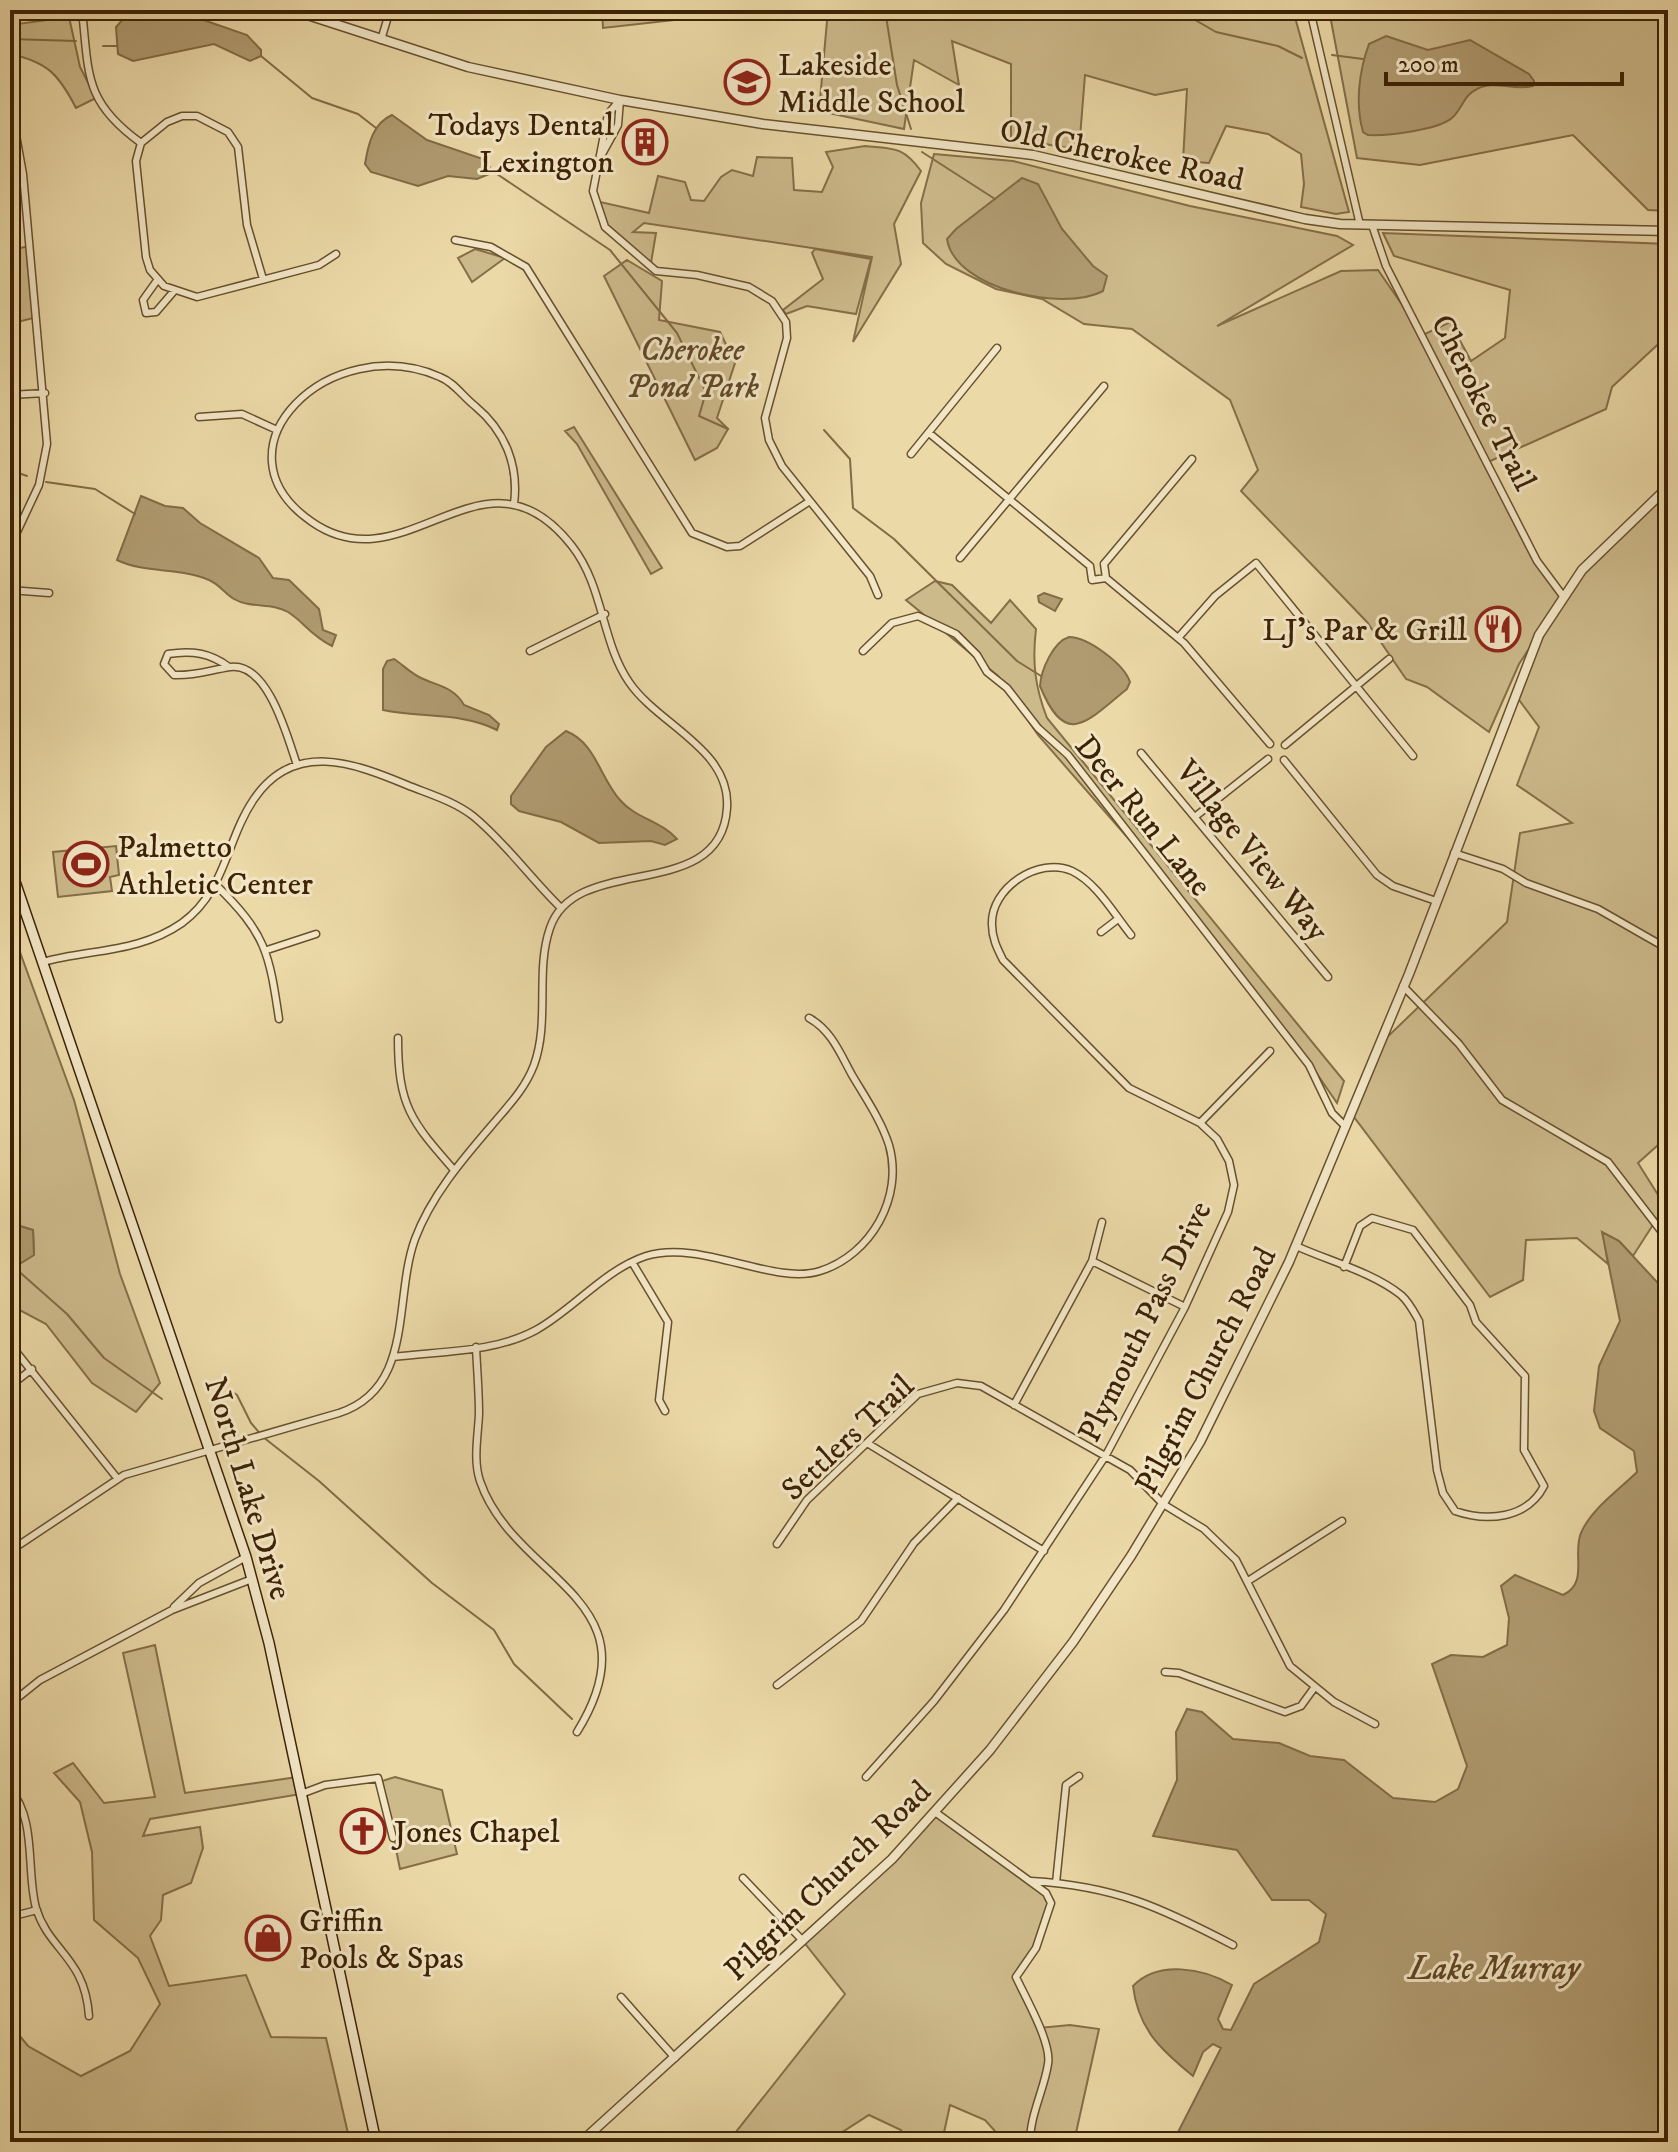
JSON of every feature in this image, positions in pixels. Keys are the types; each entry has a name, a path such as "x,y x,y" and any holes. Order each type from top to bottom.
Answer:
{"main road":[{"name":"North Lake Drive","path":"10,867 212,1448 246,1557 376,2142"}],"street":[{"path":"82,10 96,98 113,120 141,143"},
{"name":"Old Cherokee Road","path":"292,10 468,67 620,100 751,122 1033,155 1305,219 1360,225 1668,231"},
{"path":"381,40 390,10"},
{"path":"1310,10 1360,225"},
{"path":"620,100 608,114 593,191 605,227 656,271 697,275 749,287 772,301 786,322 786,352 765,418 767,432 782,466 870,576 878,595"},
{"path":"601,156 618,125 620,100"},
{"path":"10,547 12,533 44,469 47,444 45,393 20,149 12,113"},
{"path":"263,279 247,225 242,160 228,132 213,121 182,116 152,131 141,143 136,161 146,257 150,270 174,291 197,297 319,265 336,254"},
{"name":"Cherokee Trail","path":"1372,225 1386,266 1537,561 1563,596"},
{"path":"455,240 491,247 526,267 692,533 727,547 740,546 810,501"},
{"path":"158,279 143,300 146,313 156,312 174,291"},
{"path":"911,454 997,348"},
{"path":"10,1551 117,1478 355,1408 376,1391 387,1376 393,1357 401,1325 407,1263 423,1220 454,1170 522,1089 532,1070 541,1036 549,930 561,908 607,883 657,874 697,859 715,843 726,818 727,795 719,771 628,680 616,655 605,614 573,547 542,520 514,504 489,502 376,541 338,537 307,519 283,492 274,460 277,430 299,401 329,378 375,365 413,368 453,384 493,424 515,470 514,504"},
{"path":"960,558 1104,386"},
{"path":"10,395 45,393"},
{"path":"199,417 242,414 277,430"},
{"path":"929,433 1090,566 1092,580 1106,578"},
{"path":"1192,459 1104,564 1106,578 1178,638 1209,669 1270,744"},
{"name":"Pilgrim Church Road","path":"581,2142 856,1895 990,1750 1073,1642 1163,1504 1238,1371 1296,1246 1403,986 1526,660 1563,596 1601,549 1668,487"},
{"path":"1090,566 1098,562 1104,564"},
{"path":"1178,638 1215,596 1256,563 1413,756"},
{"path":"10,590 49,593"},
{"path":"530,651 605,614"},
{"name":"Deer Run Lane","path":"863,651 892,623 918,616 956,634 977,655 987,672 1007,688 1038,728 1068,755 1187,905 1309,1065 1332,1113 1345,1126"},
{"path":"229,667 195,676 174,675 164,664 168,654 198,652 215,656 229,667 250,674 267,689 297,765"},
{"path":"1389,659 1285,745 1284,760 1377,875 1393,886 1436,901"},
{"path":"1270,744 1278,742 1285,745"},
{"path":"1268,759 1266,753 1270,744"},
{"name":"Village View Way","path":"1141,753 1328,977"},
{"path":"1196,816 1268,759 1284,760"},
{"path":"43,962 137,945 159,936 191,915 216,885 240,824 256,794 283,771 297,765 354,763 464,810 561,908"},
{"path":"1454,853 1503,869 1526,883 1598,909 1668,949"},
{"name":"Plymouth Pass Drive","path":"866,1777 934,1701 1044,1551 1106,1455 1185,1307 1228,1212 1234,1185 1223,1150 1200,1123 1129,1088 1003,960 994,943 991,922 1006,889 1026,874 1050,866 1072,871 1091,884 1131,935"},
{"path":"216,885 242,910 267,950 279,1019"},
{"path":"1101,932 1118,919"},
{"path":"267,950 316,934"},
{"path":"1403,986 1459,1044 1502,1100 1608,1162 1668,1240"},
{"path":"393,1357 506,1342 535,1331 632,1262 655,1254 679,1252 808,1273 848,1258 871,1237 885,1210 890,1189 888,1144 829,1034 809,1018"},
{"path":"398,1038 398,1074 405,1105 424,1136 454,1170"},
{"path":"1200,1123 1270,1051"},
{"path":"1296,1246 1401,1295 1419,1321 1437,1470 1443,1493 1455,1511 1491,1518 1514,1513 1537,1499 1544,1486 1524,1450 1525,1376 1476,1322 1470,1305 1413,1230 1372,1218 1360,1226 1344,1267"},
{"path":"1014,1405 1092,1261 1102,1222"},
{"path":"1092,1261 1185,1307"},
{"path":"632,1262 668,1322 659,1400 665,1411"},
{"path":"10,1344 117,1478"},
{"path":"476,1347 476,1458 480,1481 504,1528 577,1594 595,1631 601,1673 595,1699 577,1732"},
{"path":"10,1386 32,1369"},
{"name":"Settlers Trail","path":"777,1544 807,1500 918,1394 957,1383 981,1386 1106,1455 1137,1475 1163,1504 1204,1529 1227,1549 1248,1581 1284,1659 1314,1688 1375,1724"},
{"path":"867,1443 1044,1551"},
{"path":"777,1685 861,1621 914,1543 958,1498"},
{"path":"1248,1581 1342,1521"},
{"path":"172,1610 199,1583 246,1557"},
{"path":"10,1704 40,1680 172,1610 252,1579"},
{"path":"1165,1672 1179,1673 1285,1712 1301,1706 1314,1688"},
{"path":"1056,1883 1066,1785 1079,1776"},
{"path":"301,1794 325,1785 378,1778 393,1838"},
{"path":"10,1789 24,1815 37,1910 83,1979 89,2016"},
{"path":"935,1812 1031,1881 1046,1893 1051,1903 1036,1948 1016,1977 1048,2049 1049,2063 1031,2124 1030,2142"},
{"path":"743,1878 803,1941"},
{"path":"1031,1881 1145,1901 1233,1945"},
{"path":"10,1917 37,1910"},
{"path":"621,1997 675,2058"}],"green space":[{"path":"602,10 728,10 728,14 603,28"},
{"path":"828,10 1293,10 1349,212 1336,214 1301,207 1304,184 1301,154 1268,134 1226,126 1209,163 1183,161 1187,89 1155,95 1085,75 1079,150 1011,138 1011,64 952,41 959,85 914,60 904,129 819,111"},
{"path":"1329,10 1668,10 1668,211 1648,210 1573,135 1420,165 1357,158"},
{"path":"69,17 80,67 96,98 76,108 51,72 34,61 10,54 10,25"},
{"path":"865,146 897,150 909,157 921,171 894,224 901,264 853,342 872,257 644,223 633,232 656,233 651,263 605,227 596,201 649,213 658,176 685,182 691,200 704,201 721,177 732,170 753,176 757,157 792,158 794,190 822,192 833,167 826,152"},
{"path":"934,154 1013,161 1190,206 1337,236 1353,245 1217,326 1341,271 1378,270 1423,335 1450,322 1471,361 1505,338 1510,290 1394,256 1383,233 1668,244 1668,335 1612,387 1606,409 1488,462 1546,576 1563,596 1668,487 1668,1136 1638,1163 1665,1206 1633,1256 1619,1241 1603,1233 1608,1264 1577,1238 1526,1240 1523,1280 1490,1297 1351,1113 1380,1044 1507,922 1520,833 1572,823 1517,785 1539,727 1514,693 1538,635 1519,664 1489,732 1427,687 1406,679 1367,622 1241,491 1258,470 1230,400 1132,329 1084,324 1042,299 996,289 946,264 923,243 921,203"},
{"path":"30,246 37,317 10,324 10,250"},
{"path":"475,249 505,258 472,282 458,258"},
{"path":"815,249 871,259 856,314 807,306 786,314 783,310 823,279 812,253"},
{"name":"Cherokee Pond Park","path":"627,260 662,281 659,320 720,332 735,363 717,418 728,429 717,448 695,460 604,276"},
{"path":"574,427 662,568 651,574 577,444 565,431"},
{"path":"935,581 952,585 991,623 1010,600 1036,629 1036,674 1047,718 1344,1081 1337,1103 1291,1036 1232,971 1148,861 1038,735 998,676 906,600"},
{"name":"Palmetto Athletic Center","path":"116,846 119,875 110,877 112,891 58,897 53,852"},
{"path":"10,944 17,944 74,1100 120,1274 160,1383 136,1412 92,1383 46,1324 10,1305 10,1270 34,1254 33,1230 10,1223"},
{"path":"155,1645 185,1793 298,1777 301,1794 150,1819 143,1836 200,1827 203,1848 191,1883 163,1895 161,1920 150,1936 169,1986 246,1975 271,2037 326,2038 350,2142 10,2142 10,2024 28,2046 81,2076 130,2051 160,2004 138,1958 94,1920 92,1852 80,1802 54,1773 73,1763 104,1803 155,1797 123,1653"},
{"path":"395,1777 442,1790 457,1854 400,1869 382,1781"},
{"path":"935,1812 1046,1893 1051,1903 1040,1937 1016,1977 1039,2028 1070,2025 1099,2029 1074,2142 987,2142 995,2131 985,2120 950,2105 942,2142 907,2142 901,2130 869,2115 841,2133 838,2142 728,2142 845,1994 803,1941"}],"water":[{"path":"192,16 247,35 261,50 261,56 250,61 214,44 133,61 118,54 116,27 124,18"},
{"path":"1386,36 1428,50 1470,40 1529,74 1534,81 1533,86 1484,86 1469,94 1446,122 1413,131 1368,135 1363,132 1359,110 1363,65 1369,44"},
{"path":"392,115 427,140 483,159 494,172 477,179 448,176 418,186 371,172 365,164 370,142 380,123"},
{"path":"1022,178 1038,184 1062,229 1093,266 1107,276 1103,291 1086,297 1064,299 1014,292 969,272 954,257 947,239"},
{"path":"141,496 165,506 183,508 200,523 259,558 273,578 289,580 319,609 323,630 336,635 332,646 281,609 241,602 213,582 198,576 139,567 117,560"},
{"path":"1044,593 1062,599 1055,611 1039,602 1038,596"},
{"path":"1069,637 1086,642 1104,653 1121,667 1130,682 1127,689 1100,711 1078,724 1068,724 1059,718 1040,686 1049,657"},
{"path":"394,659 418,676 450,691 464,705 489,715 499,724 497,730 470,720 383,710 383,669 387,661"},
{"path":"566,731 591,752 613,791 626,806 677,839 665,845 651,841 599,843 561,822 519,811 511,804 511,796 546,747"},
{"path":"10,1223 33,1230 34,1255 10,1270"},
{"name":"Lake Murray","path":"1602,1232 1619,1241 1668,1294 1668,2142 1173,2142 1221,2048 1213,2044 1203,2052 1193,2076 1171,2057 1146,2027 1133,1986 1155,1972 1168,1970 1195,1971 1220,1979 1232,1985 1218,2019 1223,2029 1231,2030 1254,1984 1319,1942 1326,1914 1309,1900 1272,1900 1237,1850 1153,1836 1177,1780 1176,1732 1187,1709 1202,1712 1233,1739 1279,1743 1310,1756 1344,1760 1393,1798 1435,1802 1458,1789 1467,1766 1432,1664 1451,1655 1483,1657 1507,1645 1509,1618 1501,1586 1515,1575 1563,1595 1571,1590 1578,1576 1579,1541 1586,1524 1598,1508 1637,1472 1634,1451 1600,1428 1594,1411 1599,1366 1620,1321"}],"waterway":[{"path":"885,10 897,85 911,129"},
{"path":"1129,10 1136,10"},
{"path":"1178,10 1216,32 1278,46 1302,58"},
{"path":"10,39 76,41"},
{"path":"103,46 117,46"},
{"path":"1332,55 1363,59"},
{"path":"261,56 312,98 358,114 376,128"},
{"path":"922,152 995,199"},
{"path":"494,172 610,250 677,333 706,392 699,416 728,429"},
{"path":"824,430 850,459 853,508 894,539 1017,661 1041,676"},
{"path":"10,470 27,476"},
{"path":"46,482 95,489 135,514"},
{"path":"15,1268 67,1314 104,1358 162,1399"},
{"path":"230,1390 237,1395 251,1423 263,1437 319,1481 432,1583 494,1630 514,1664 572,1719"}],"place":[{"name":"Lakeside Middle School","path":"747,82"},
{"name":"Todays Dental Lexington","path":"645,142"},
{"name":"LJ's Par & Grill","path":"1498,629"},
{"name":"Palmetto Athletic Center","path":"86,864"},
{"name":"Jones Chapel","path":"363,1831"},
{"name":"Griffin Pools & Spas","path":"268,1938"}]}
